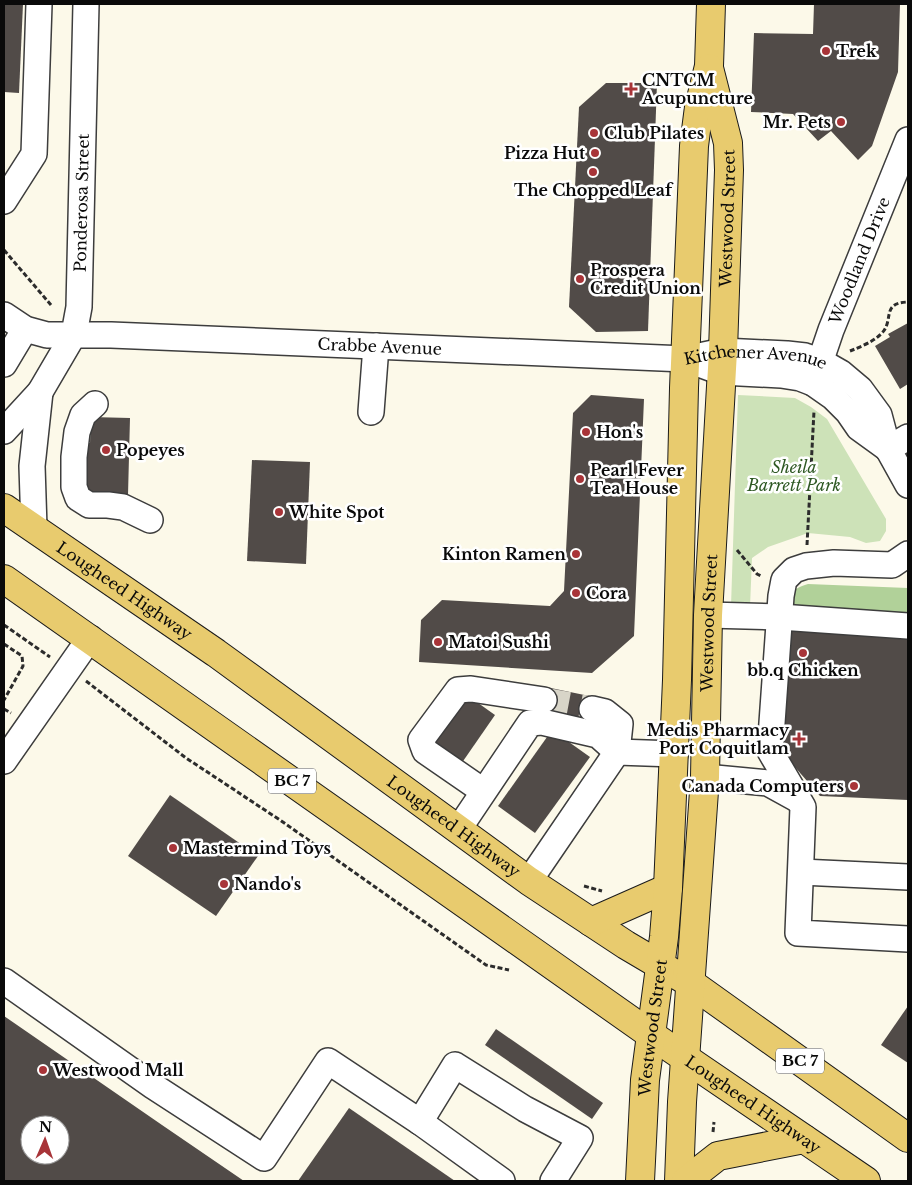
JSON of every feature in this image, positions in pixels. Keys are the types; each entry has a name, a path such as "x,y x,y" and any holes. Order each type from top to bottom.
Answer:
{"main road":[{"name":"Westwood Street","path":"640,1181 645,1080 668,888 695,132 709,66 711,4"},
{"name":"Westwood Street","path":"679,1181 705,778 708,615 722,361 729,161 728,143 709,66"},
{"name":"Lougheed Highway","path":"4,508 216,653 529,880 591,922 692,984 908,1138"},
{"name":"Lougheed Highway","path":"4,579 650,1034 866,1181"},
{"path":"591,922 668,888"},
{"path":"686,1181 718,1156 804,1139"}],"street":[{"path":"4,201 34,154 39,4"},
{"name":"Ponderosa Street","path":"4,431 40,392 74,334 79,301 86,4"},
{"name":"Woodland Drive","path":"816,383 835,321 908,140"},
{"name":"Crabbe Avenue","path":"4,315 25,329 47,335 74,334 686,360"},
{"path":"4,364 25,329"},
{"path":"371,412 376,346"},
{"name":"Kitchener Avenue","path":"686,360 722,361 787,354 805,356 816,383 841,373 860,389 898,443 908,485"},
{"name":"Ponderosa Street","path":"34,528 32,466 40,392"},
{"path":"95,404 83,415 77,432 74,457 74,487 78,498 89,506 123,507 150,520"},
{"path":"908,554 892,564 812,564 794,570 784,580 770,751 800,803 801,872 798,933 908,939"},
{"path":"708,615 780,617 908,626"},
{"path":"4,761 90,638"},
{"path":"483,791 425,752 421,740 458,690 471,689 544,700"},
{"path":"529,880 617,752 620,724 605,712 592,709"},
{"path":"458,830 530,723 542,722 598,735 617,752 674,754"},
{"path":"705,778 768,783 800,803"},
{"path":"801,872 908,877"},
{"path":"4,981 153,1086 264,1158 328,1061 420,1122 502,1181"},
{"path":"420,1122 455,1065 525,1109 580,1138 553,1181"}],"path":[{"path":"4,250 51,305"},
{"path":"850,351 880,336 884,332 893,306 897,302 908,302"},
{"path":"806,566 816,383"},
{"path":"733,546 758,574 784,585"},
{"path":"4,626 57,662"},
{"path":"4,644 22,656 24,666 4,700"},
{"path":"94,687 186,758 280,820 486,965 509,970"},
{"path":"578,884 607,892"}],"green space":[{"name":"Sheila Barrett Park","path":"738,395 795,398 827,419 886,519 886,531 880,541 866,543 850,537 808,533 768,547 752,558 750,607 731,606"},
{"path":"808,584 908,588 908,617 790,611 791,600 795,590"}],"building":[{"path":"4,4 23,4 19,93 4,92"},
{"path":"814,4 900,4 898,72 872,146 858,160 831,131 818,141 793,114 751,112 754,33 813,34"},
{"path":"606,83 657,83 648,331 596,332 569,307 579,107"},
{"path":"908,323 908,384 900,389 875,346 890,337 888,334"},
{"path":"591,395 644,399 634,636 592,673 419,662 421,620 442,600 550,606 564,591 573,413"},
{"name":"Popeyes","path":"91,417 130,418 128,495 86,493 83,443 90,443"},
{"name":"White Spot","path":"252,460 310,462 306,564 247,561"},
{"path":"781,629 908,636 908,800 820,796 775,744"},
{"path":"546,687 594,697 589,727 541,717"},
{"path":"464,693 495,715 459,767 428,745"},
{"path":"552,730 590,757 535,833 498,806"},
{"path":"170,795 258,856 216,916 128,856"},
{"path":"908,1006 908,1063 881,1045"},
{"name":"Westwood Mall","path":"4,1016 244,1181 4,1181"},
{"path":"496,1029 603,1103 592,1119 485,1045"},
{"path":"349,1108 455,1181 298,1181"}],"tunnel":[{"path":"544,700 592,709"}],"place":[{"name":"Trek","path":"826,51"},
{"name":"CNTCM Acupuncture","path":"631,89"},
{"name":"Mr. Pets","path":"841,122"},
{"name":"Club Pilates","path":"594,133"},
{"name":"Pizza Hut","path":"595,153"},
{"name":"The Chopped Leaf","path":"593,172"},
{"name":"Prospera Credit Union","path":"580,279"},
{"name":"Hon's","path":"586,432"},
{"name":"Popeyes","path":"106,450"},
{"name":"Pearl Fever Tea House","path":"580,479"},
{"name":"White Spot","path":"279,512"},
{"name":"Kinton Ramen","path":"576,554"},
{"name":"Cora","path":"576,593"},
{"name":"Matoi Sushi","path":"438,642"},
{"name":"bb.q Chicken","path":"803,653"},
{"name":"Medis Pharmacy Port Coquitlam","path":"799,739"},
{"name":"Canada Computers","path":"854,786"},
{"name":"Mastermind Toys","path":"173,848"},
{"name":"Nando's","path":"224,884"},
{"name":"Westwood Mall","path":"43,1070"}]}
